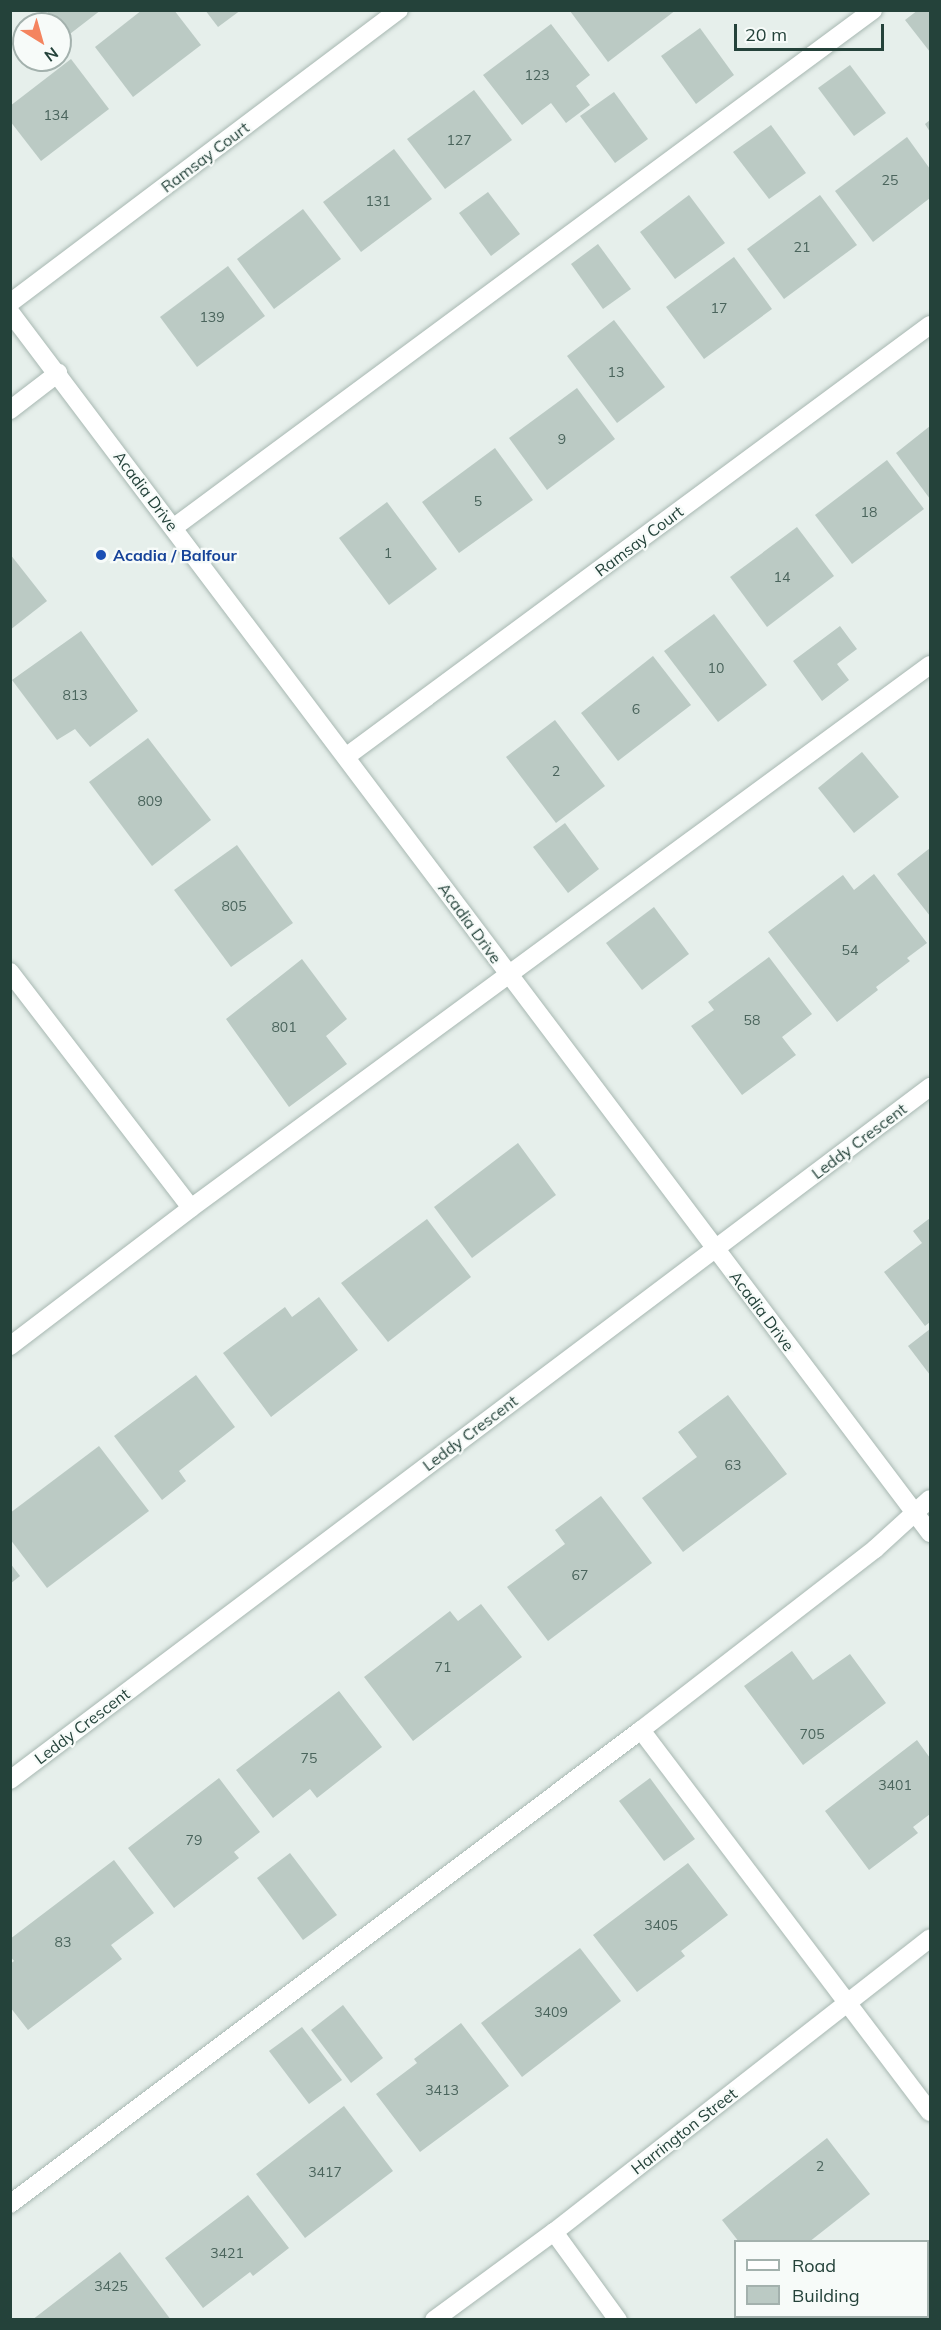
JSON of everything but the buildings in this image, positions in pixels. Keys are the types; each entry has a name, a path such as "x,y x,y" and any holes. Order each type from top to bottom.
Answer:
{"street":[{"name":"Ramsay Court","path":"10,303 399,10"},
{"path":"173,528 873,10"},
{"name":"Acadia Drive","path":"10,312 347,756 715,1250 930,1533"},
{"name":"Ramsay Court","path":"347,756 930,325"},
{"path":"10,410 57,373"},
{"path":"10,1346 191,1208 930,665"},
{"path":"10,972 191,1208"},
{"name":"Leddy Crescent","path":"10,1780 930,1087"},
{"path":"10,2204 641,1730 875,1549 914,1511 930,1499"},
{"path":"641,1730 930,2112"},
{"name":"Harrington Street","path":"434,2319 554,2232 930,1938"},
{"path":"554,2232 618,2319"}],"place":[{"name":"Acadia / Balfour","path":"101,555"}]}
